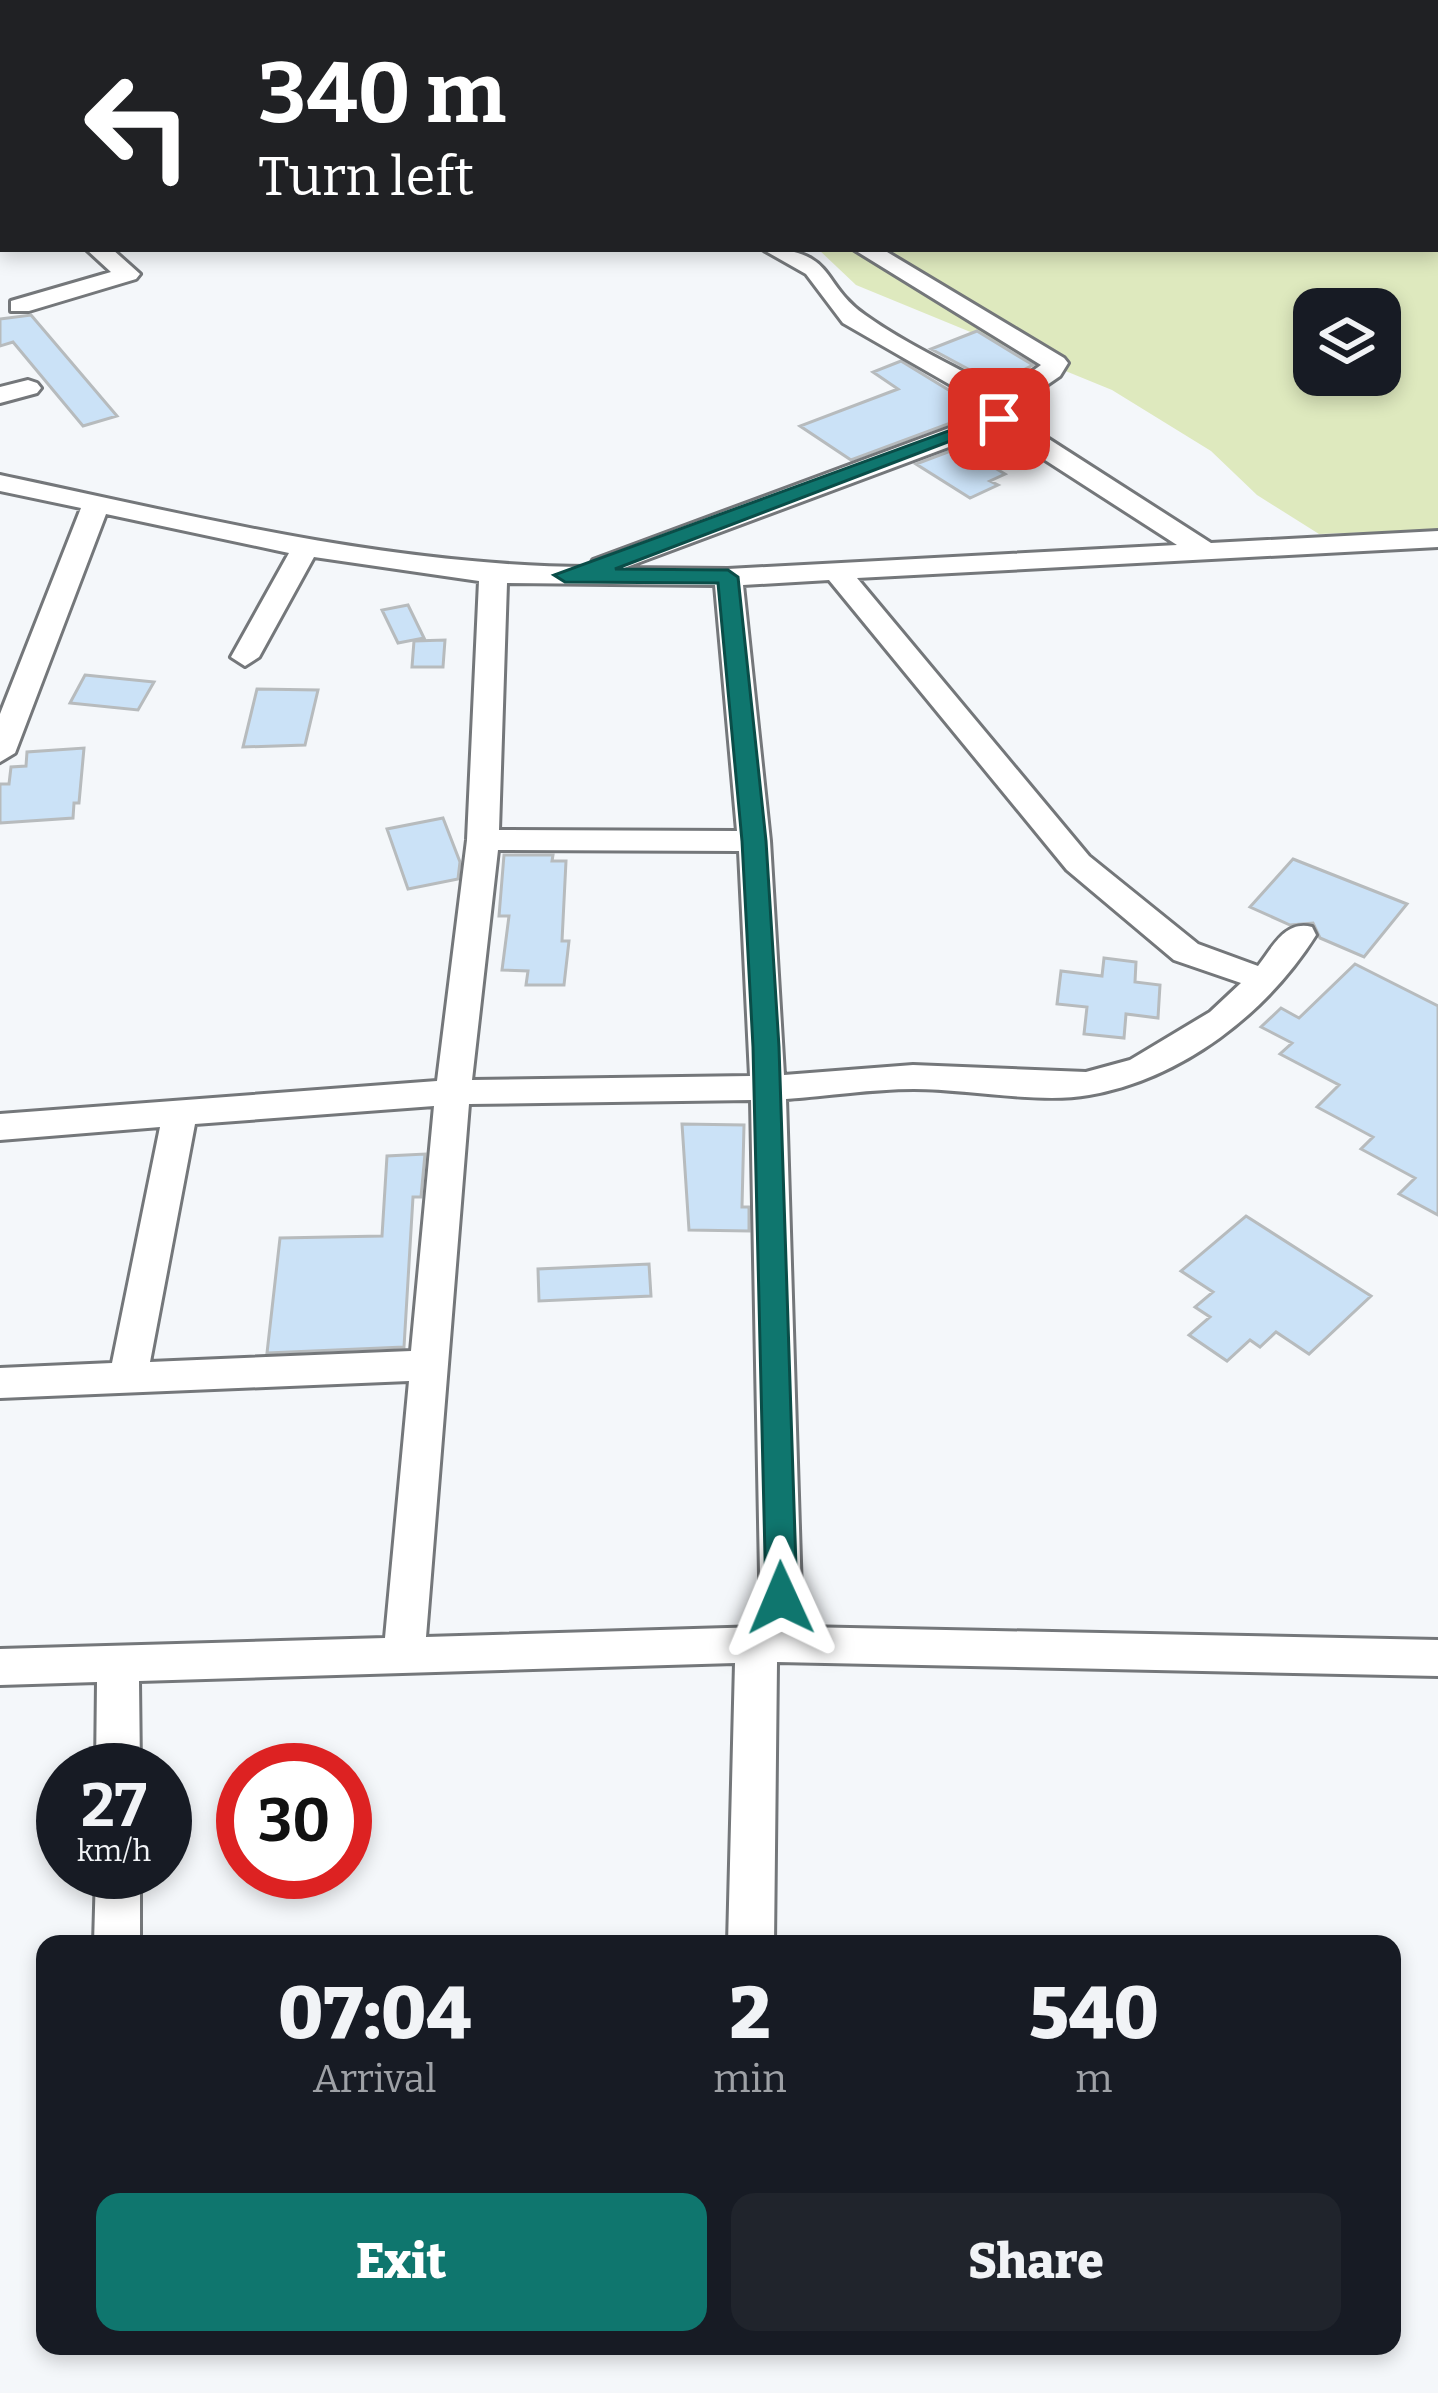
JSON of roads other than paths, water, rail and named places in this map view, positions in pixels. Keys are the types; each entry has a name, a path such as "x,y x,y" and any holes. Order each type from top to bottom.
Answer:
{"street":[{"path":"20,306 128,274 102,252"},
{"path":"780,252 814,269 852,318 1001,412 1202,549"},
{"path":"565,575 604,566 1001,412 1052,371 1055,363 870,252"},
{"path":"0,395 28,388"},
{"path":"0,483 305,548 493,574 728,577 1438,539"},
{"path":"0,753 98,501"},
{"path":"245,657 305,548"},
{"path":"835,570 1078,863 1186,952 1265,980"},
{"path":"404,1654 452,1092 483,840 493,574"},
{"path":"728,577 754,841 768,1088 769,1644 752,1935"},
{"path":"483,840 754,841"},
{"path":"0,1126 452,1092 768,1088 913,1078 1085,1084 1141,1069 1222,1020 1265,980 1300,935"},
{"path":"1186,952 1222,1020"},
{"path":"128,1378 180,1114"},
{"path":"0,1383 430,1365"},
{"path":"0,1667 769,1644 1438,1658"},
{"path":"118,1663 118,1743"},
{"path":"117,1935 118,1899"}]}
